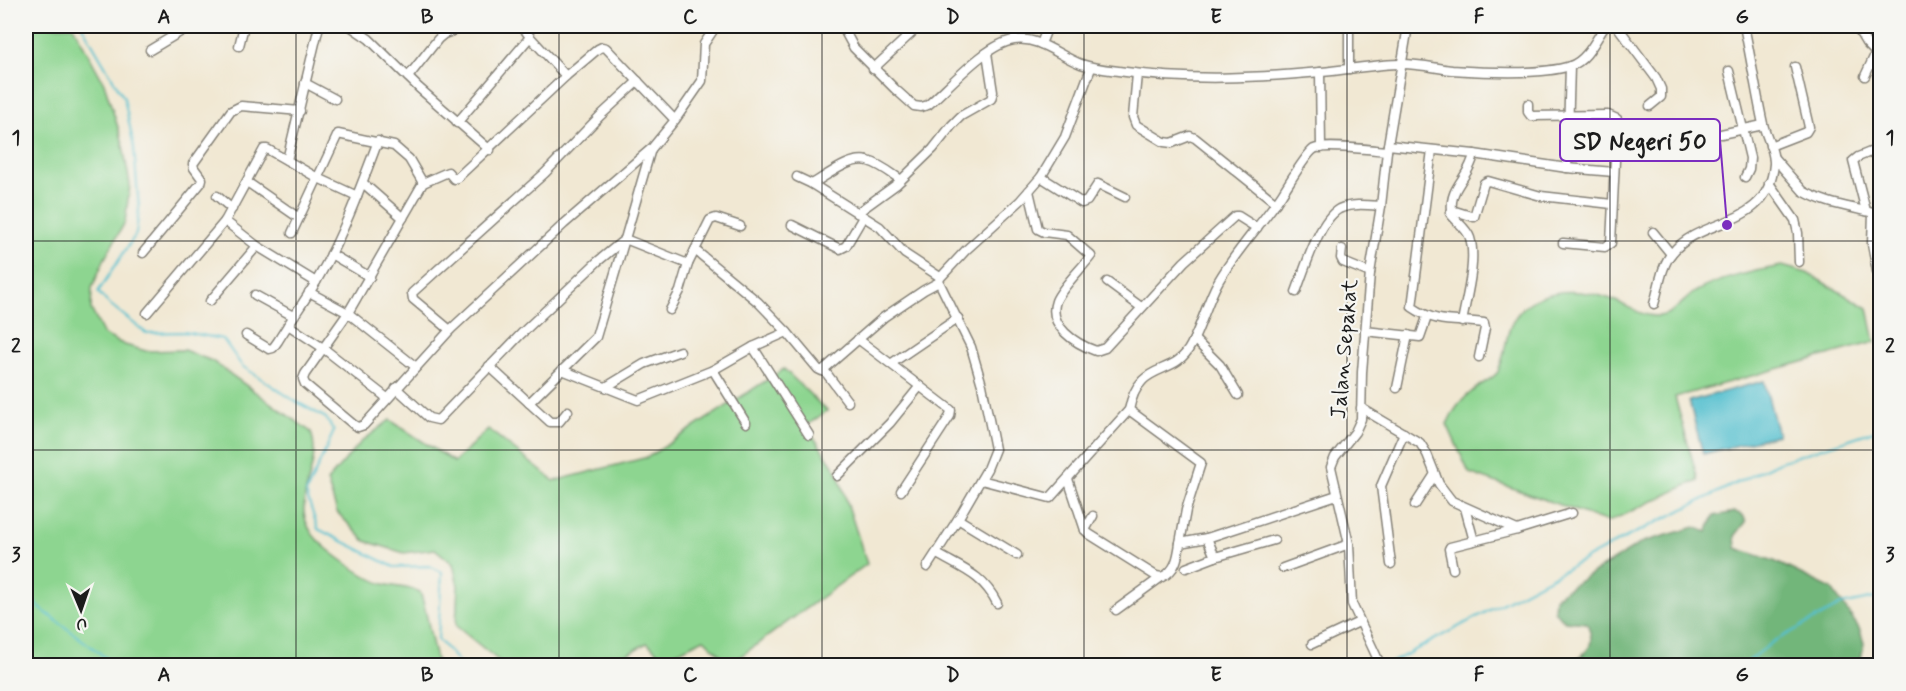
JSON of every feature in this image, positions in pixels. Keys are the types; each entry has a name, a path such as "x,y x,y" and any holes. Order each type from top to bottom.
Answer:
{"street":[{"path":"150,50 190,26"},
{"path":"239,46 244,26"},
{"path":"287,160 319,26"},
{"path":"350,26 369,39 457,123 490,150"},
{"path":"408,77 438,39 444,34 466,26"},
{"path":"522,26 566,76"},
{"path":"675,120 606,48 602,47 566,76 490,150 457,178 448,172 423,183 348,313 305,374 303,379 305,384 354,425 358,427 364,425 450,330 564,224 652,148 675,120 703,79 704,44 716,26"},
{"path":"842,26 849,41 873,69 912,104 921,107 928,105 987,53 1014,40 1026,39 1041,44 1091,68 1165,77 1238,77 1402,64 1454,70 1503,71 1542,70 1570,66 1585,54 1605,26"},
{"path":"873,69 919,26"},
{"path":"1041,44 1048,26"},
{"path":"1349,26 1349,69"},
{"name":"Jalan Sepakat","path":"1381,664 1359,622 1350,596 1349,544 1331,471 1335,457 1357,428 1361,418 1370,273 1408,26"},
{"path":"1617,26 1659,82 1661,97 1650,106"},
{"path":"1744,26 1764,125 1774,158 1803,191 1825,201 1873,213"},
{"path":"1856,26 1866,43 1875,52"},
{"path":"457,123 530,37"},
{"path":"1865,76 1881,44"},
{"path":"792,225 840,249 846,246 860,215 933,149 961,116 991,99 993,92 987,53"},
{"path":"1567,168 1570,66"},
{"path":"1770,146 1806,132 1809,127 1795,67"},
{"path":"824,370 884,317 940,279 1029,191 1041,177 1065,137 1091,68"},
{"path":"1729,71 1750,162 1746,177"},
{"path":"1320,72 1322,148"},
{"path":"1137,74 1132,117 1136,125 1164,142 1172,143 1190,136 1195,138 1276,203"},
{"path":"450,330 413,299 412,293 545,173 638,81"},
{"path":"305,84 335,99"},
{"path":"1528,104 1528,112 1531,116 1570,114 1616,117 1617,139 1609,246 1563,243"},
{"path":"142,253 201,183 202,179 193,164 231,111 240,106 300,111"},
{"path":"1721,134 1764,125"},
{"path":"292,233 336,135 342,134 394,146 404,153 423,183"},
{"path":"246,335 272,348 288,325 331,254 363,183 378,141"},
{"path":"529,403 596,337 652,148"},
{"path":"981,480 1048,498 1068,479 1129,410 1132,395 1138,383 1150,374 1179,360 1187,352 1216,285 1311,152 1322,148 1432,150 1614,172"},
{"path":"1881,148 1853,161 1873,213 1872,244 1881,287"},
{"path":"147,313 225,221 264,149 316,177 357,195"},
{"path":"1432,150 1412,307 1427,318 1485,323 1479,357"},
{"path":"1461,322 1470,275 1471,241 1450,212 1452,196 1472,166 1474,154"},
{"path":"1654,304 1671,254 1685,241 1754,207 1769,183 1774,158"},
{"path":"812,184 845,165 861,160 873,163 901,180"},
{"path":"797,177 880,227 905,254 940,279 971,347 995,443 993,456 958,519 927,567"},
{"path":"1041,177 1082,203 1088,201 1098,184 1125,197"},
{"path":"247,182 299,218"},
{"path":"1452,210 1474,217 1482,184 1488,182 1541,196 1612,204"},
{"path":"363,183 403,218"},
{"path":"1769,183 1795,220 1799,262"},
{"path":"1029,191 1038,229 1067,235 1091,256 1059,296 1055,315 1064,333 1091,350 1099,351 1108,344 1184,262 1235,216 1257,228"},
{"path":"217,196 231,209"},
{"path":"1296,292 1324,226 1333,214 1346,207 1381,206"},
{"path":"670,310 680,291 688,264 711,219 716,218 740,226"},
{"path":"225,221 257,246 316,282"},
{"path":"1653,232 1671,254"},
{"path":"625,240 688,264"},
{"path":"396,388 429,418 438,420 489,366 597,262 625,240"},
{"path":"210,301 257,246"},
{"path":"1342,249 1343,262 1370,273"},
{"path":"695,250 758,302 818,369 824,370 848,402"},
{"path":"331,254 369,277"},
{"path":"1107,282 1141,308"},
{"path":"309,292 348,313 416,367"},
{"path":"255,295 293,316"},
{"path":"892,363 958,318"},
{"path":"1365,331 1421,336 1427,318"},
{"path":"288,325 323,348 387,398"},
{"path":"562,370 638,400 713,370 753,347 787,332"},
{"path":"1397,388 1408,335"},
{"path":"858,339 948,407 951,413 901,491"},
{"path":"1194,339 1220,366 1238,395"},
{"path":"753,347 808,435"},
{"path":"606,387 644,364 680,351"},
{"path":"489,366 553,423 559,422 568,411"},
{"path":"713,370 746,423"},
{"path":"837,476 890,423 920,386"},
{"path":"1361,408 1422,445 1447,496 1465,508 1516,530"},
{"path":"1116,610 1160,578 1168,575 1174,566 1186,510 1201,463 1129,410"},
{"path":"1391,564 1381,486 1404,433"},
{"path":"1415,505 1435,474"},
{"path":"1068,479 1085,530 1090,536 1160,578"},
{"path":"1180,543 1207,538 1337,495"},
{"path":"1465,508 1474,541"},
{"path":"1454,569 1449,548 1572,513"},
{"path":"1085,530 1093,516"},
{"path":"958,519 1017,555"},
{"path":"1207,538 1215,557"},
{"path":"1186,568 1274,540"},
{"path":"1283,568 1349,544"},
{"path":"937,554 981,580 990,589 997,603"},
{"path":"1312,644 1359,622"}],"green space":[{"path":"26,26 73,26 104,83 122,140 130,185 125,222 92,288 91,309 104,335 125,345 146,351 184,350 212,361 311,432 314,456 304,509 310,530 323,545 366,576 384,584 420,592 438,665 26,665"},
{"path":"1782,266 1807,273 1868,308 1875,342 1675,397 1698,480 1608,522 1469,473 1447,424 1455,409 1466,396 1497,373 1511,325 1519,312 1530,303 1541,296 1555,293 1583,293 1611,299 1633,310 1657,316 1673,311 1695,292 1714,283"},
{"path":"784,369 827,411 806,426 837,471 867,564 730,664 704,639 665,658 647,643 606,665 504,665 456,626 458,585 453,564 435,549 404,553 365,541 337,512 327,481 361,442 390,420 454,462 488,429 554,481 648,457"},
{"path":"1735,512 1743,515 1746,522 1735,536 1736,548 1774,561 1832,589 1859,628 1864,643 1860,665 1569,665 1588,648 1591,638 1590,631 1587,623 1565,621 1554,611 1555,598 1643,542 1695,527 1707,532 1714,516"}],"water":[{"path":"1764,381 1778,435 1703,454 1689,401"}],"waterway":[{"path":"82,26 124,98 134,147 139,209 136,234 98,292 146,333 184,332 223,339 242,366 295,401 326,418 334,431 306,493 318,529 394,567 429,566 442,572 438,639 462,666"},
{"path":"1385,666 1623,539 1779,462 1880,429"},
{"path":"26,594 41,609 117,666"},
{"path":"1742,666 1773,642 1841,605 1880,597"}],"place":[{"name":"SD Negeri 50","path":"1727,225"}]}
